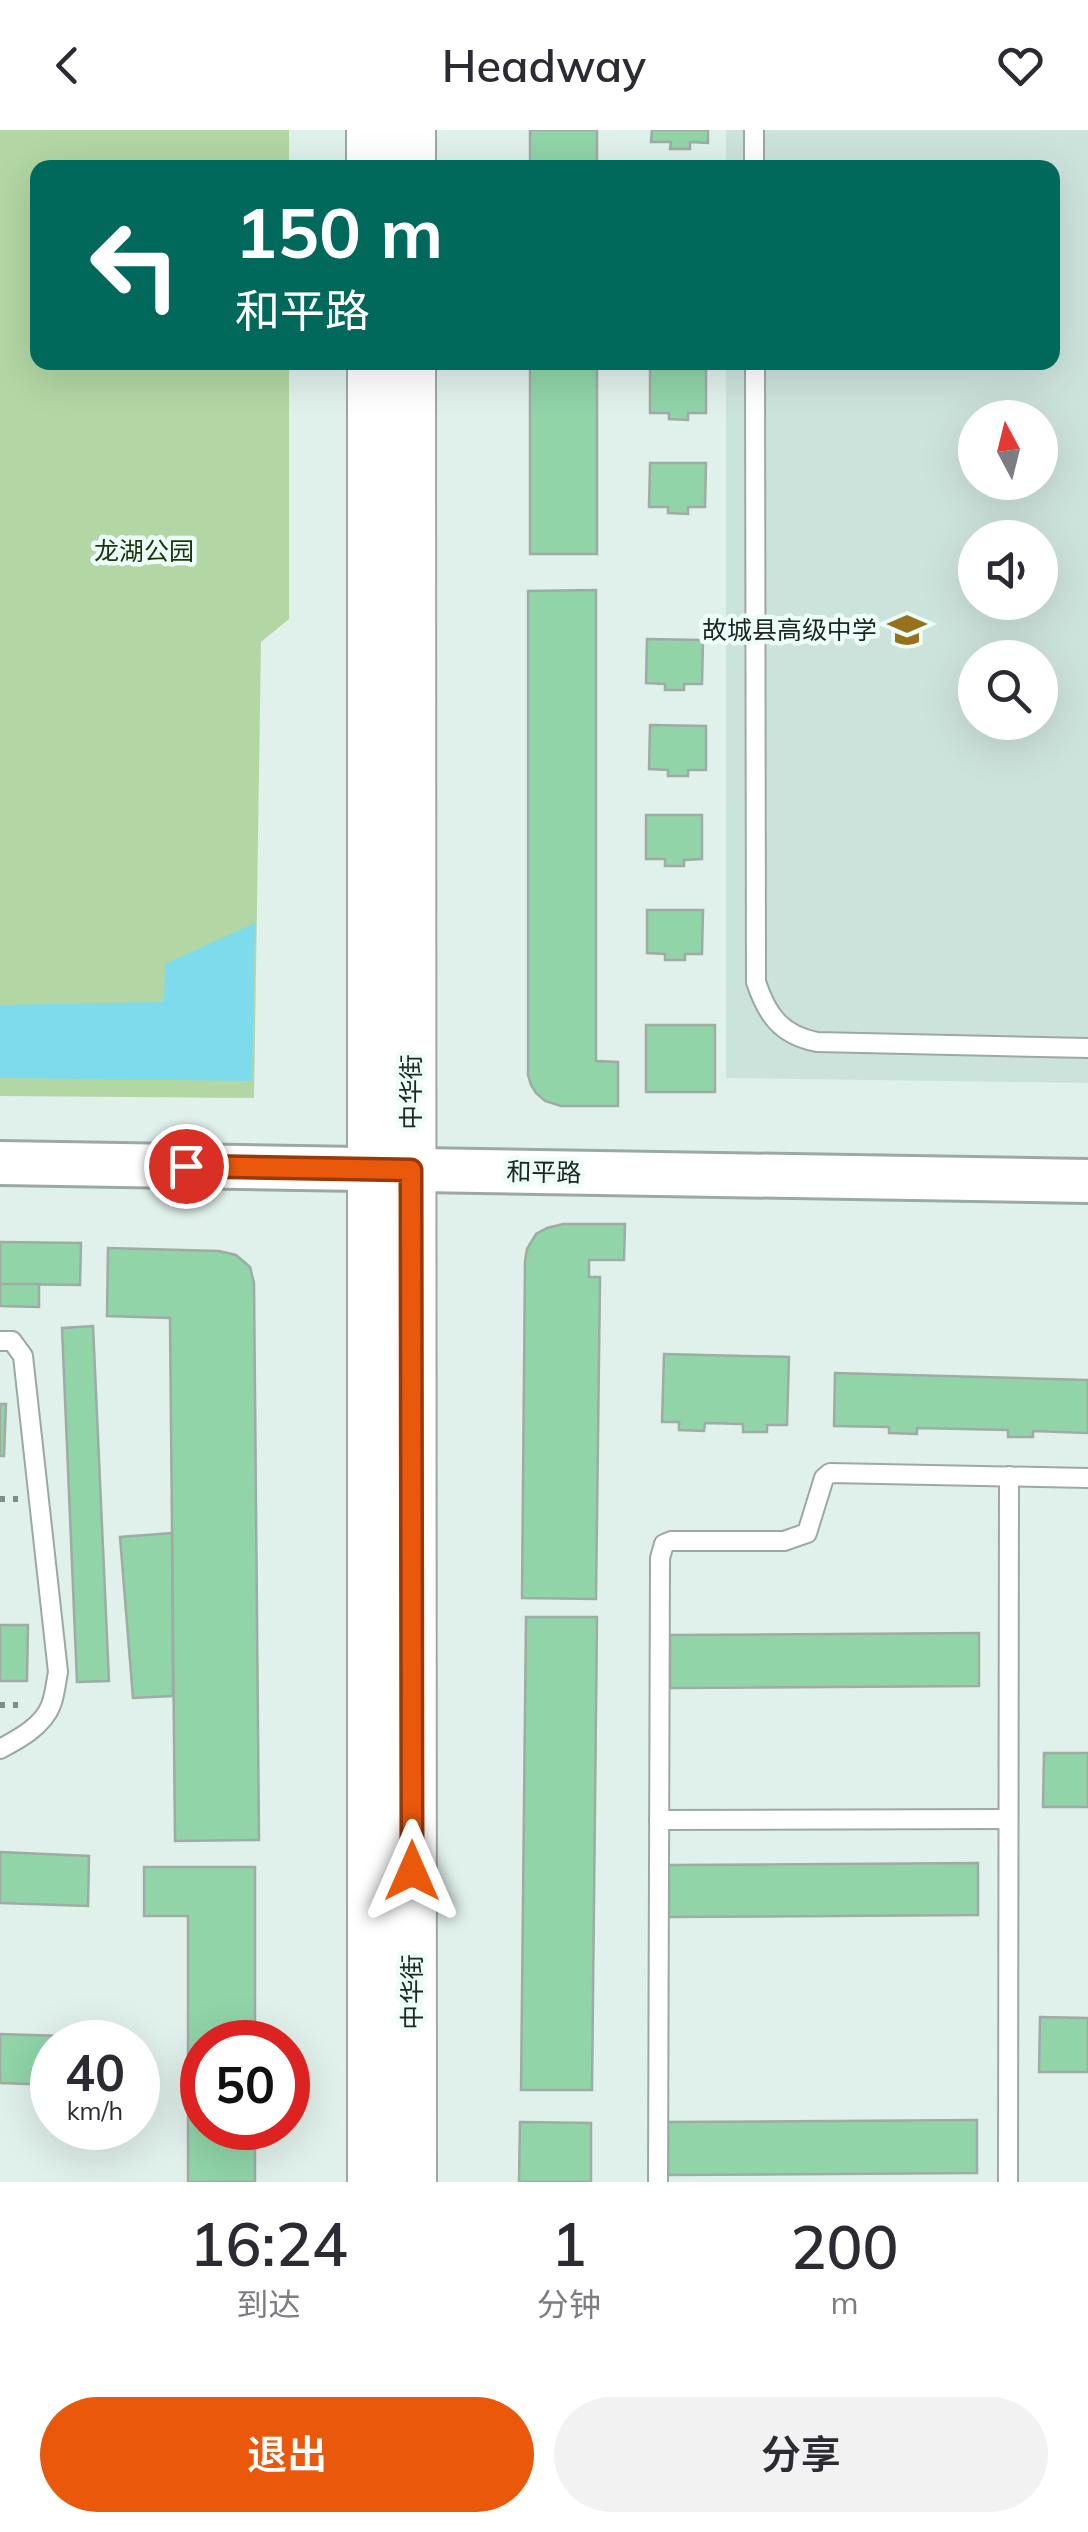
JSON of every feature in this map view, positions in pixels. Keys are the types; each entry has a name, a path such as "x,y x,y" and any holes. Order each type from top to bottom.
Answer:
{"main road":[{"path":"372,130 372,160"},
{"path":"411,130 411,160"},
{"name":"中华街","path":"372,370 412,2182"},
{"name":"中华街","path":"372,2182 411,370"}],"street":[{"name":"和平路","path":"0,1163 1088,1180"}],"lane":[{"path":"754,130 754,160"},
{"path":"755,370 756,982 763,1004 776,1022 798,1038 817,1042 1088,1048"},
{"path":"0,1341 12,1341 23,1356 58,1672 51,1706 41,1721 0,1749"},
{"path":"658,2182 660,1558 664,1544 784,1540 808,1533 824,1478 830,1474 1088,1478"},
{"path":"1008,2182 1009,1476"},
{"path":"659,1820 1008,1819"}],"shaded area":[{"name":"故城县高级中学","path":"726,130 1088,130 1088,1083 726,1078 726,370 1060,370 1060,160 726,160"}],"green space":[{"name":"龙湖公园","path":"0,130 289,130 289,160 30,160 30,370 289,370 289,619 261,642 254,1098 0,1096"}],"water":[{"path":"255,923 252,1081 0,1078 0,1005 164,1002 165,964"}],"building":[{"path":"530,130 597,130 597,160 530,160"},
{"path":"652,130 708,130 708,143 690,142 690,149 670,149 671,142 651,142"},
{"path":"530,370 597,370 597,554 530,554"},
{"path":"650,370 706,370 706,413 688,413 688,420 669,419 669,413 650,413"},
{"path":"650,463 706,463 705,507 688,507 688,514 668,513 668,507 649,507"},
{"path":"596,590 596,1061 618,1062 618,1106 561,1106 536,1093 528,1075 528,591"},
{"path":"647,639 703,640 702,684 684,684 684,690 665,690 665,684 646,683"},
{"path":"650,725 706,726 706,770 688,770 688,776 668,776 668,770 649,769"},
{"path":"646,815 702,815 702,859 684,860 684,866 665,866 665,859 646,859"},
{"path":"647,910 703,910 702,954 685,954 685,960 665,960 665,954 647,953"},
{"path":"646,1025 715,1025 715,1092 646,1092"},
{"path":"563,1224 625,1224 624,1260 589,1260 589,1277 600,1277 596,1599 522,1598 525,1261 536,1234"},
{"path":"0,1242 81,1243 80,1285 0,1284"},
{"path":"108,1248 219,1251 236,1255 250,1267 254,1283 259,1840 175,1841 170,1318 107,1316"},
{"path":"0,1284 39,1284 39,1307 0,1306"},
{"path":"93,1326 109,1681 77,1682 62,1328"},
{"path":"664,1354 789,1357 787,1425 767,1425 767,1432 743,1432 743,1424 705,1423 704,1431 679,1430 679,1422 662,1422"},
{"path":"835,1373 1088,1380 1088,1433 1033,1431 1033,1437 1008,1437 1008,1430 917,1428 917,1434 889,1433 889,1427 834,1426"},
{"path":"0,1404 6,1404 4,1456 0,1456"},
{"path":"172,1533 173,1696 133,1698 120,1537"},
{"path":"526,1617 597,1617 592,2090 521,2090"},
{"path":"0,1625 28,1625 27,1681 0,1681"},
{"path":"979,1633 979,1686 670,1688 670,1635"},
{"path":"1044,1753 1088,1753 1088,1807 1043,1807"},
{"path":"0,1852 89,1856 88,1906 0,1903"},
{"path":"978,1863 978,1915 669,1917 669,1865"},
{"path":"144,1867 255,1867 255,2020 188,2020 188,1916 144,1916"},
{"path":"1040,2017 1088,2018 1088,2072 1039,2072"},
{"path":"0,2034 30,2035 30,2084 0,2083"},
{"path":"977,2120 977,2173 668,2175 668,2122"},
{"path":"520,2122 591,2123 591,2182 519,2182"},
{"path":"188,2150 255,2150 255,2182 188,2182"}],"place":[{"name":"故城县高级中学","path":"907,630"}],"route":[{"path":"186,1166 411,1170 412,1871"}]}
